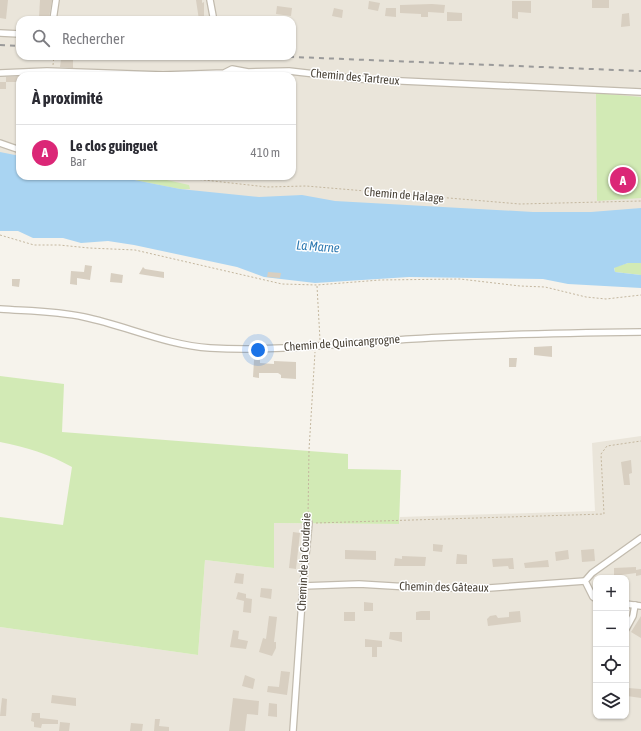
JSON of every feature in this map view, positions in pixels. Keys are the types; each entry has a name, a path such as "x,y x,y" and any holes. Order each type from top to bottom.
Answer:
{"street":[{"path":"54,16 56,0"},
{"path":"210,0 213,16"},
{"path":"0,33 16,34"},
{"name":"Chemin des Tartreux","path":"224,72 232,69 248,72 289,71 360,79 641,92"},
{"name":"Chemin des Tartreux","path":"0,73 16,73"},
{"path":"0,142 16,148"},
{"name":"Chemin de Quincangrogne","path":"0,310 60,313 84,317 185,345 246,348 318,346 411,339 527,334 641,332"},
{"name":"Chemin de la Coudraie","path":"293,731 309,523"},
{"path":"593,597 585,581 592,573 641,538"},
{"name":"Chemin des Gâteaux","path":"303,586 359,584 426,588 490,588 585,581"},
{"path":"629,623 638,606"}],"path":[{"name":"Chemin de Halage","path":"204,180 267,187 306,186 520,204 641,201"},
{"path":"0,235 34,246 59,245 135,250 182,262 219,268 282,284 317,285 386,280 460,279 520,286 545,287 586,297 606,299 641,295"},
{"name":"Chemin de la Coudraie","path":"309,523 307,505 309,458 318,346 317,285"},
{"path":"309,523 604,514 601,454 607,446 641,441"}],"shaded area":[{"path":"0,0 641,0 641,251 0,193"},
{"path":"641,436 641,731 0,731 0,627 198,655 205,560 274,568 274,523 399,524 400,517 595,511 592,443"}],"green space":[{"path":"596,93 641,97 641,198 597,201"},
{"path":"134,180 167,180 189,185 190,189 180,189"},
{"path":"628,263 641,263 641,275 615,272 614,267"},
{"path":"0,376 64,384 62,432 348,454 348,469 401,470 399,524 274,523 274,568 205,560 198,655 0,627 0,517 63,525 72,467 55,458 19,446 0,442"}],"water":[{"name":"La Marne","path":"0,152 16,155 16,180 134,180 180,189 259,197 302,195 335,201 533,212 591,212 641,208 641,263 628,263 614,268 615,272 641,275 641,288 568,284 543,279 409,277 315,283 264,277 237,267 134,245 108,241 81,243 63,238 33,238 18,231 0,231"}],"building":[{"path":"0,0 8,0 6,19 0,18"},
{"path":"40,0 52,0 49,16 39,16"},
{"path":"196,0 202,0 202,3 204,2 204,16 198,16"},
{"path":"592,0 609,0 609,8 592,8"},
{"path":"369,1 380,3 378,11 368,9"},
{"path":"512,1 531,1 531,13 518,12 518,19 512,18"},
{"path":"400,5 445,5 444,13 428,12 428,17 421,17 421,14 400,13"},
{"path":"277,6 292,8 291,16 276,14"},
{"path":"334,8 343,10 342,18 332,16"},
{"path":"386,8 396,8 396,17 385,16"},
{"path":"447,12 462,13 462,21 447,21"},
{"path":"629,13 630,26 621,27 622,14"},
{"path":"61,60 73,60 73,68 60,67"},
{"path":"16,76 16,82 6,82 6,77"},
{"path":"0,82 6,82 6,89 0,89"},
{"path":"85,265 92,266 90,280 77,278 77,285 70,284 71,271 84,272"},
{"path":"143,267 145,269 164,272 164,278 139,274"},
{"path":"268,272 281,273 280,278 267,277"},
{"path":"111,273 123,275 122,283 110,282"},
{"path":"12,279 20,279 19,287 12,286"},
{"path":"552,346 552,357 534,355 534,347"},
{"path":"509,358 517,358 516,367 509,367"},
{"path":"254,360 260,360 260,363 274,364 274,361 296,362 296,379 281,378 281,375 278,373 259,373 259,378 253,377"},
{"path":"631,460 632,473 629,474 630,485 624,485 621,462"},
{"path":"293,532 300,533 296,569 289,568"},
{"path":"433,544 443,545 442,552 433,551"},
{"path":"594,549 595,561 582,562 581,550"},
{"path":"345,550 376,551 376,560 345,559"},
{"path":"568,550 569,559 556,561 555,552"},
{"path":"457,554 467,555 467,564 456,564"},
{"path":"402,556 426,557 425,566 394,566 395,558 402,559"},
{"path":"513,558 514,569 509,569 508,566 493,567 492,559"},
{"path":"548,560 549,567 525,568 524,563"},
{"path":"636,567 636,570 641,569 641,575 636,576 636,573 614,575 614,568"},
{"path":"236,573 244,574 243,584 234,583"},
{"path":"261,588 272,589 271,599 260,597"},
{"path":"238,592 246,594 246,598 252,599 251,613 243,612 244,601 236,599"},
{"path":"364,602 373,603 373,611 364,611"},
{"path":"430,611 430,620 416,620 416,612"},
{"path":"520,611 521,622 488,626 487,619 490,616 496,615 498,618 509,617 509,612"},
{"path":"344,612 355,612 355,621 344,621"},
{"path":"269,616 277,617 274,642 276,642 276,648 272,656 259,652 263,638 266,639"},
{"path":"641,616 641,638 631,632"},
{"path":"233,630 239,631 238,639 248,641 246,649 230,647"},
{"path":"390,632 402,632 402,642 389,639"},
{"path":"365,639 382,641 382,647 377,647 377,657 372,657 372,647 365,647"},
{"path":"281,671 290,672 287,695 267,692 268,686 279,687"},
{"path":"245,675 255,679 253,689 242,686"},
{"path":"629,688 641,689 641,698 629,696"},
{"path":"52,695 76,698 76,706 51,703"},
{"path":"2,698 7,699 6,716 0,716"},
{"path":"233,698 259,701 258,715 247,714 245,731 229,731"},
{"path":"269,703 277,704 277,717 268,716"},
{"path":"32,713 40,713 40,718 58,720 58,724 42,724 41,728 34,727 34,722 31,721"},
{"path":"155,719 160,719 159,726 169,727 169,731 154,731"},
{"path":"60,722 70,723 69,731 59,731"},
{"path":"131,723 143,724 142,731 130,731"}],"railway":[{"path":"0,45 16,46"},
{"path":"296,57 641,71"}],"place":[{"name":"Le clos guinguet","path":"623,180"}]}
